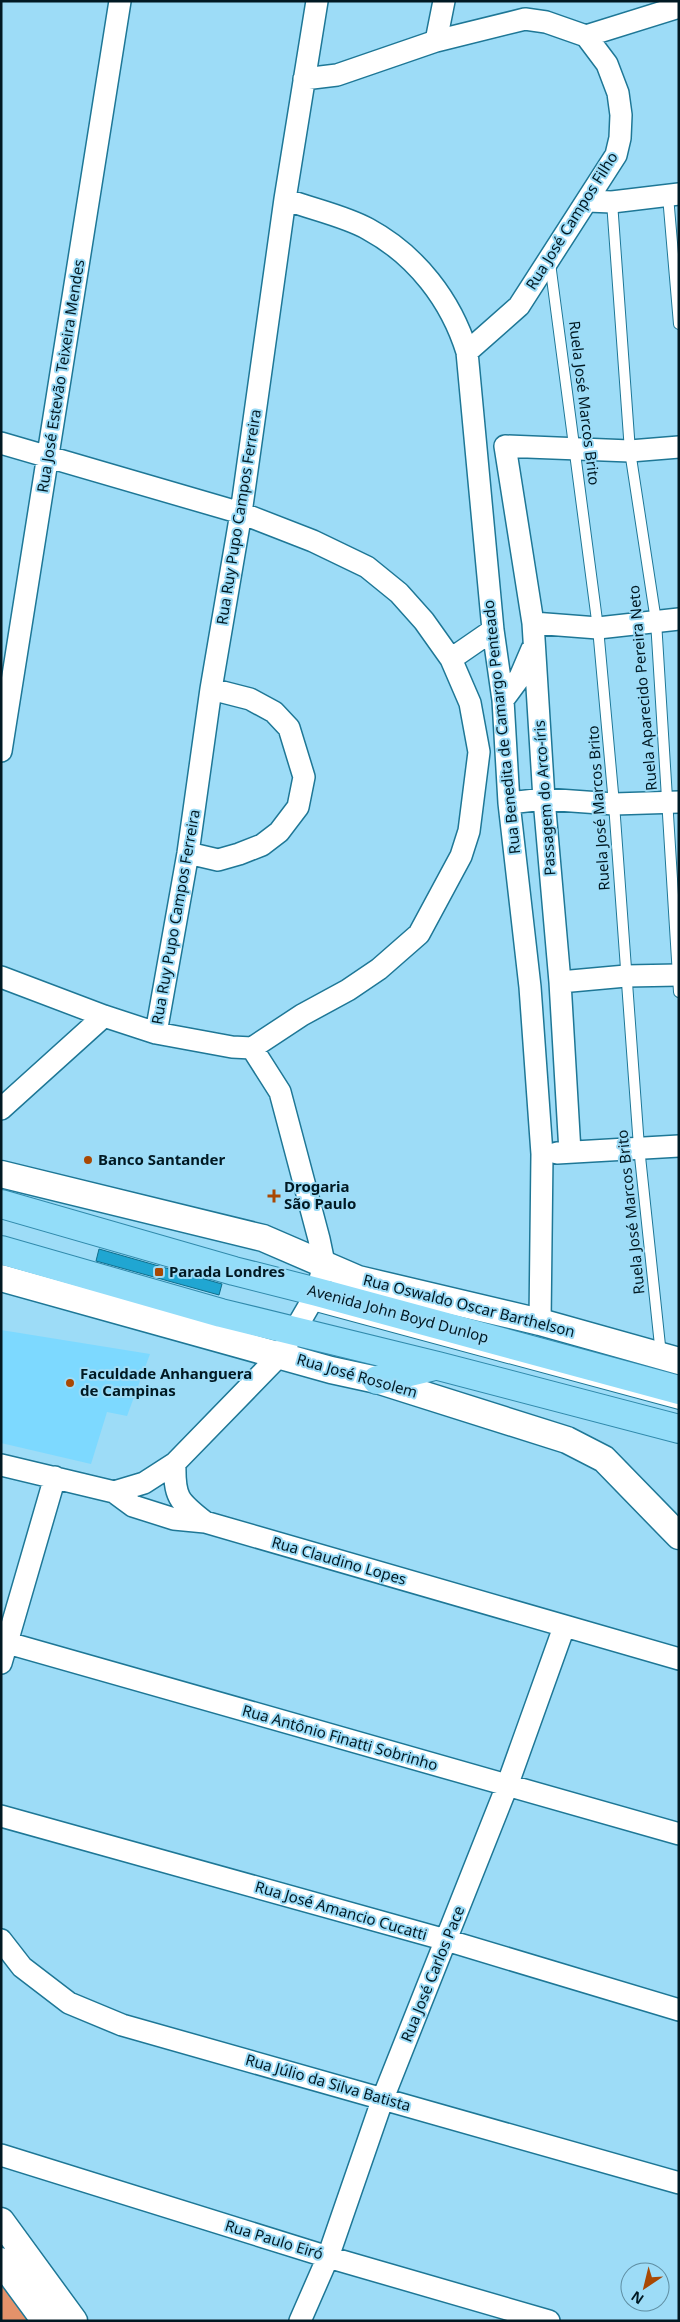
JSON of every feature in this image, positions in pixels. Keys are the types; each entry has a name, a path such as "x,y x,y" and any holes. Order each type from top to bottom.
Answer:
{"main road":[{"name":"Avenida John Boyd Dunlop","path":"1,1204 234,1271 309,1299 679,1390"},
{"path":"1,1250 292,1337 438,1366 679,1429"},
{"path":"376,1380 438,1366"}],"street":[{"name":"Rua José Estevão Teixeira Mendes","path":"1,751 120,1"},
{"name":"Rua Ruy Pupo Campos Ferreira","path":"156,1033 188,853 211,689 241,513 285,200 317,1"},
{"path":"436,41 444,1"},
{"path":"304,79 337,75 436,41 524,19 546,22 586,36 679,6"},
{"name":"Rua José Campos Filho","path":"467,352 519,306 616,155 620,138 618,93 607,64 586,36"},
{"path":"588,201 612,202 673,195"},
{"name":"Rua Benedita de Camargo Penteado","path":"285,200 367,228 396,246 429,280 444,302 461,332 467,352 474,450 493,630 503,700 509,803 530,987 542,1154 540,1322"},
{"path":"1,443 241,513 313,541 367,567 399,594 424,621 450,659 470,703 479,752 469,831 461,856 448,884 419,934 379,968 348,990 302,1015 252,1048 232,1047 156,1033 104,1016 1,977"},
{"name":"Passagem do Arco-íris","path":"570,1152 560,982 544,799 533,623 505,446 575,450"},
{"path":"575,450 630,451 679,447"},
{"path":"533,623 598,628 679,619"},
{"path":"450,659 493,630"},
{"path":"503,700 520,677 534,644"},
{"path":"188,853 218,860 262,845 279,832 298,807 304,777 288,728 274,712 250,699 211,689"},
{"path":"509,803 544,799 614,804 673,802"},
{"path":"560,982 626,976 678,981"},
{"path":"1,1109 104,1016"},
{"path":"114,1492 144,1484 175,1463 292,1337 324,1263 280,1092 252,1048"},
{"path":"542,1154 679,1146"},
{"name":"Rua Oswaldo Oscar Barthelson","path":"1,1174 263,1238 358,1279 540,1322 670,1358"},
{"name":"Rua José Rosolem","path":"1,1278 292,1337 330,1370 376,1380 568,1440 604,1459 679,1536"},
{"name":"Rua Claudino Lopes","path":"7,1463 114,1492 133,1506 174,1519 205,1522 679,1659"},
{"path":"175,1463 174,1489 185,1507 205,1522"},
{"path":"1,1663 4,1641 55,1477"},
{"name":"Rua José Carlos Pace","path":"300,2321 328,2257 383,2098 507,1786 564,1627"},
{"name":"Rua Antônio Finatti Sobrinho","path":"4,1641 679,1834"},
{"name":"Rua José Amancio Cucatti","path":"1,1816 446,1940 679,2010"},
{"name":"Rua Júlio da Silva Batista","path":"1,1940 22,1967 69,2003 122,2026 383,2098 679,2183"},
{"name":"Rua Paulo Eiró","path":"1,2155 328,2257 549,2321"},
{"path":"1,2221 74,2321"},
{"path":"1,2261 45,2321"}],"lane":[{"path":"673,195 679,324"},
{"name":"Ruela Aparecido Pereira Neto","path":"612,202 630,451 656,621 673,802 678,981"},
{"name":"Ruela José Marcos Brito","path":"550,260 598,628 614,804 639,1147 670,1358"},
{"path":"1,1215 225,1276 272,1292"},
{"path":"1,1241 292,1337 679,1419"},
{"path":"309,1299 679,1404"}],"shaded area":[{"name":"Faculdade Anhanguera de Campinas","path":"1,1330 150,1354 127,1416 107,1412 91,1464 1,1443"},
{"path":"1,2283 31,2321 1,2321"}],"building":[{"name":"Parada Londres","path":"99,1249 222,1284 219,1295 96,1261"}],"place":[{"name":"Banco Santander","path":"88,1160"},
{"name":"Drogaria São Paulo","path":"274,1196"},
{"name":"Parada Londres","path":"159,1272"},
{"name":"Faculdade Anhanguera de Campinas","path":"70,1383"}]}
